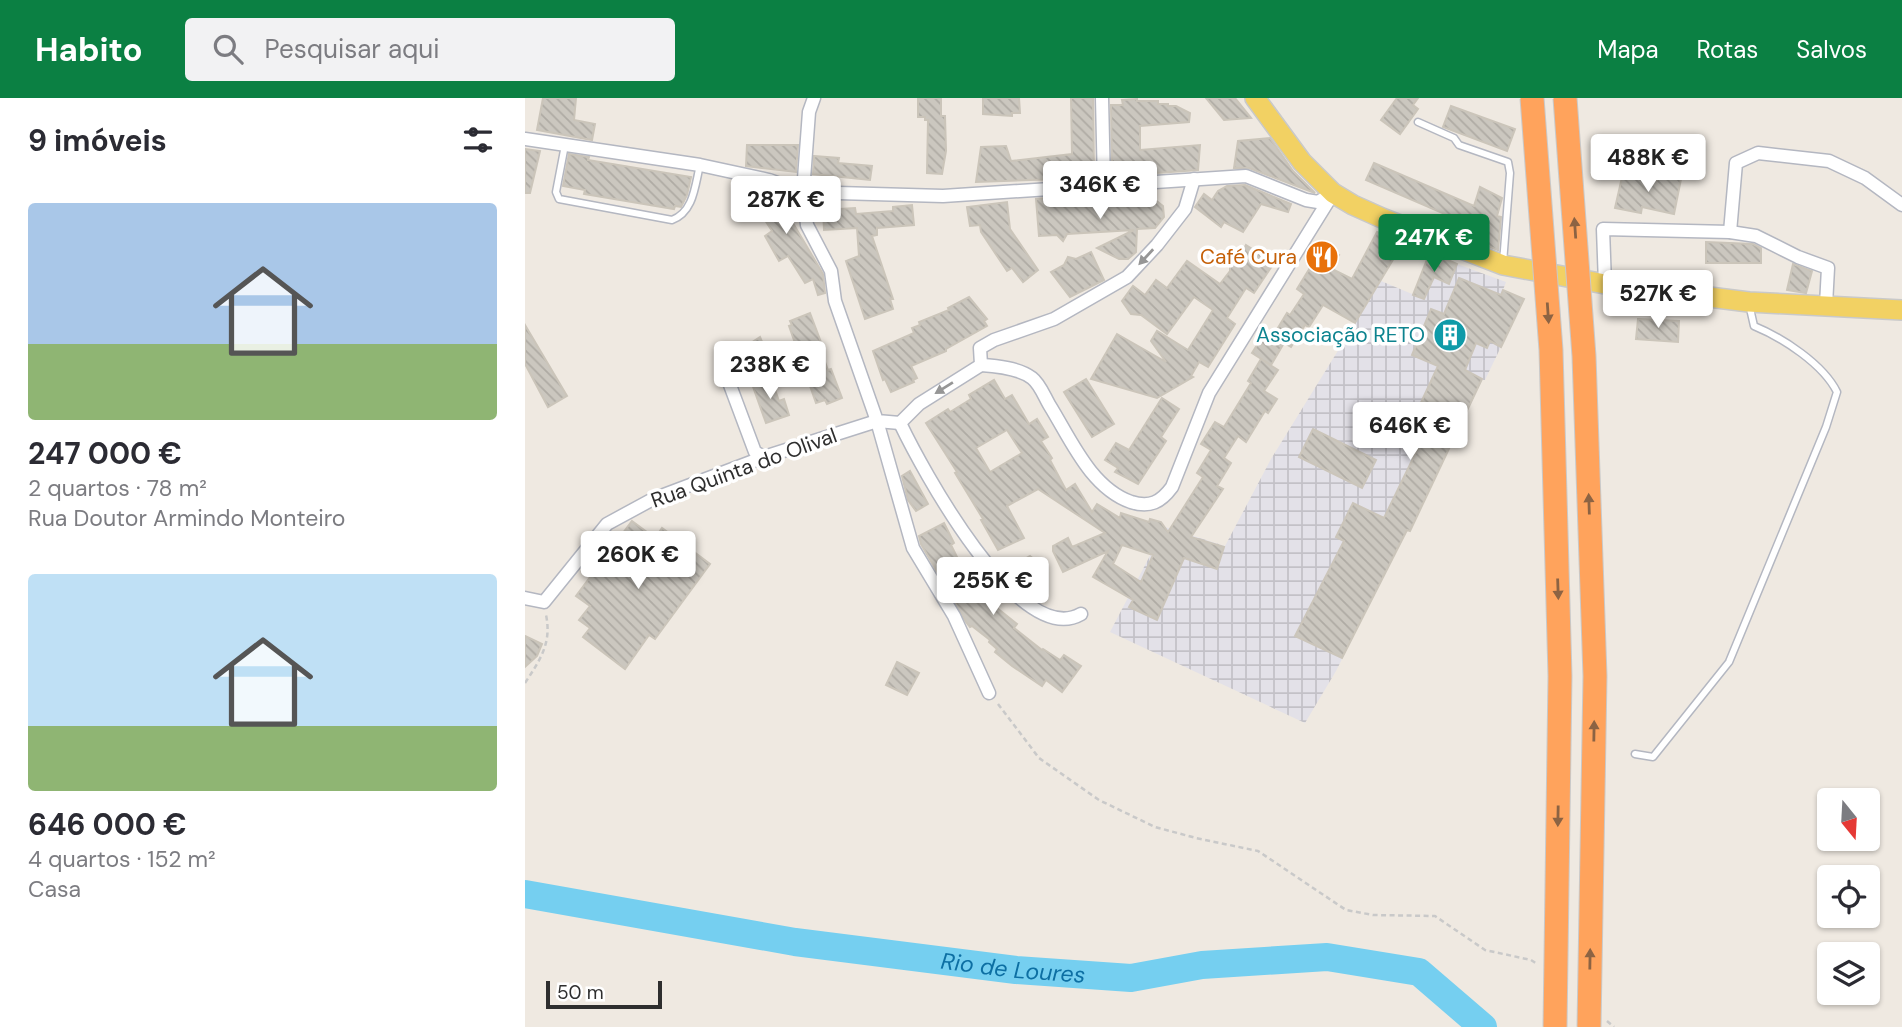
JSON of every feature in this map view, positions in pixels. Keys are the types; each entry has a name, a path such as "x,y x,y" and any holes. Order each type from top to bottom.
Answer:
{"highway":[{"path":"1532,98 1551,350 1560,676 1555,1027"},
{"path":"1565,98 1584,356 1594,662 1597,1023"}],"main road":[{"path":"1255,98 1302,162 1333,193 1382,218 1503,265 1605,284 1749,302 1902,310"}],"street":[{"path":"814,98 809,112 803,192 807,225 831,271 835,301 877,421 913,548 954,616 989,693"},
{"path":"1102,98 1104,185"},
{"path":"525,139 700,165 769,180 803,192 943,196 1246,176 1306,200 1318,202 1333,193"},
{"path":"1730,232 1736,163 1758,153 1829,161 1865,178 1902,205"},
{"path":"981,365 980,348 994,340 1054,319 1127,277 1185,209 1194,180"},
{"path":"877,421 901,422 919,404 981,365 1004,367 1033,379 1089,469 1118,497 1138,504 1154,504 1172,487 1209,393 1333,193"},
{"path":"1605,284 1603,229 1730,232 1756,236 1798,257 1828,268 1826,305"},
{"path":"724,369 755,452 764,457"},
{"name":"Rua Quinta do Olival","path":"544,602 607,524 653,499 764,457 877,421"},
{"path":"901,422 912,447 995,576 1024,603 1043,614 1060,619 1073,619 1081,614"},
{"path":"525,598 544,602"}],"lane":[{"path":"1418,122 1454,138 1459,145 1508,162 1510,173 1503,265"},
{"path":"566,144 556,192 559,199 672,220 681,217 689,207 700,165"},
{"path":"1635,754 1653,757 1729,662 1826,427 1837,392 1831,379 1780,337 1754,326 1749,302"}],"path":[{"path":"525,683 545,652 549,628 544,602"},
{"path":"989,693 1039,758 1099,800 1154,827 1258,851 1346,910 1373,915 1435,916 1485,950 1531,960 1542,969"},
{"path":"1597,1023 1615,1027"}],"shaded area":[{"path":"1457,264 1506,282 1503,290 1524,299 1410,531 1407,530 1336,671 1305,723 1110,632 1165,527 1225,546 1271,459 1381,281 1424,299 1434,277 1449,283"}],"building":[{"path":"543,98 576,98 574,120 595,124 592,140 537,130"},
{"path":"918,98 941,98 941,116 945,116 946,151 942,174 927,173 928,120 918,117"},
{"path":"983,98 1019,98 1020,113 1012,113 1012,116 983,114"},
{"path":"1071,98 1093,98 1094,174 1059,179 976,182 981,147 1006,146 1011,161 1072,154"},
{"path":"1206,98 1235,98 1251,118 1224,120"},
{"path":"1397,98 1418,98 1413,105 1418,109 1400,134 1381,120"},
{"path":"1122,100 1158,101 1158,104 1176,106 1190,113 1189,122 1140,126 1140,150 1200,145 1198,170 1143,174 1143,167 1112,168 1111,105 1123,105"},
{"path":"1451,106 1515,129 1507,151 1443,127"},
{"path":"1270,138 1293,171 1315,193 1249,168 1234,168 1238,141"},
{"path":"747,145 798,145 796,172 746,166"},
{"path":"525,149 540,151 530,193 525,193"},
{"path":"569,154 589,157 588,160 691,177 687,195 681,207 675,206 674,209 584,194 585,190 563,186"},
{"path":"814,156 839,158 838,163 872,166 870,180 813,174"},
{"path":"1374,163 1474,206 1480,187 1502,198 1497,216 1501,217 1498,250 1477,242 1482,230 1366,180"},
{"path":"1623,173 1657,180 1658,175 1681,179 1674,214 1642,207 1641,213 1615,208"},
{"path":"747,184 774,191 823,274 825,293 818,295 813,279 805,283 788,256 779,261 765,236 772,231 752,200 743,192"},
{"path":"1245,185 1291,204 1288,212 1261,204 1243,232 1224,222 1221,227 1195,207 1204,194 1212,200 1218,191 1227,186"},
{"path":"1060,197 1060,204 1154,199 1163,206 1164,217 1155,228 1137,229 1136,252 1128,259 1119,259 1097,248 1134,230 1067,234 1063,241 1057,235 1039,236 1036,199"},
{"path":"1007,202 1010,229 1038,270 1023,282 1012,268 1007,271 981,232 980,225 970,226 967,207"},
{"path":"912,205 914,225 877,228 877,235 872,236 893,299 890,299 893,309 865,319 846,261 859,256 857,228 824,230 823,210 855,208 856,214 893,211 893,207"},
{"path":"1377,232 1403,243 1355,323 1323,305 1309,327 1305,325 1291,347 1284,343 1271,365 1252,353 1266,331 1273,336 1287,313 1290,315 1304,294 1297,289 1324,245 1339,255 1330,268 1352,279"},
{"path":"1706,242 1753,244 1761,248 1761,263 1706,263"},
{"path":"1246,245 1274,263 1254,293 1246,288 1227,318 1235,324 1208,367 1199,362 1191,376 1193,377 1157,398 1091,379 1117,334 1166,362 1151,341 1157,331 1188,350 1213,310 1194,297 1167,334 1141,315 1131,314 1122,301 1133,286 1145,295 1156,280 1167,288 1187,261 1220,284 1230,271 1234,255 1242,252"},
{"path":"1091,252 1104,280 1070,297 1051,272 1064,265 1068,257 1076,259"},
{"path":"1430,252 1457,264 1449,284 1434,277 1424,299 1413,295"},
{"path":"1793,264 1812,271 1806,293 1787,290"},
{"path":"1459,278 1501,295 1503,290 1524,299 1501,347 1490,341 1487,348 1476,343 1465,370 1482,379 1410,531 1407,530 1342,658 1295,636 1344,541 1336,537 1353,503 1384,518 1420,444 1405,437 1438,366 1412,355 1431,309 1444,314"},
{"path":"969,297 987,319 984,321 987,326 946,351 911,366 917,378 914,382 891,392 885,379 883,380 873,351 914,333 912,328 920,325 919,322 949,310 948,308"},
{"path":"810,313 828,370 831,369 842,398 827,404 825,400 816,403 789,326 792,325 790,321"},
{"path":"1638,319 1679,321 1678,342 1636,339"},
{"path":"525,325 567,396 548,407 525,364"},
{"path":"760,337 770,361 756,366 748,345"},
{"path":"1261,359 1278,370 1264,391 1277,399 1268,413 1265,411 1246,442 1238,436 1224,458 1231,463 1217,486 1223,489 1191,537 1224,547 1217,569 1184,558 1157,620 1129,607 1133,600 1093,577 1108,551 1063,572 1053,546 1068,538 1072,547 1105,533 1038,489 1007,506 1024,538 998,550 955,473 957,472 926,423 971,399 969,395 994,380 1005,399 1012,395 1029,424 1037,419 1048,437 1041,441 1066,490 1075,484 1092,512 1097,504 1120,518 1121,513 1149,522 1150,519 1161,522 1168,532 1203,477 1197,473 1211,450 1201,444 1215,422 1224,427 1251,383 1248,381","holes":["1007,430 1022,453 990,472 976,448","1122,545 1153,555 1141,582 1113,564"]},
{"path":"771,378 779,401 784,399 789,415 766,423 752,384"},
{"path":"1086,379 1114,424 1092,437 1064,392"},
{"path":"1162,398 1179,409 1161,437 1166,441 1138,484 1115,472 1118,468 1105,460 1116,443 1129,450"},
{"path":"1313,429 1376,460 1362,488 1299,457"},
{"path":"910,471 928,504 916,511 908,500 902,476"},
{"path":"632,521 655,538 662,528 710,564 655,639 649,635 625,669 583,637 590,628 579,620 590,606 576,596"},
{"path":"944,523 963,569 992,604 1017,624 1014,628 1042,650 1060,660 1064,655 1081,666 1062,692 1046,680 1042,686 1012,666 995,652 997,649 990,640 966,622 919,536"},
{"path":"1030,556 1046,569 1033,584 1015,569"},
{"path":"525,636 542,644 537,656 525,667"},
{"path":"897,662 919,673 907,695 886,685"}],"waterway":[{"name":"Rio de Loures","path":"525,894 795,942 1016,970 1131,978 1202,965 1327,957 1419,972 1483,1027"}],"place":[{"name":"Café Cura","path":"1322,257"},
{"name":"Associação RETO","path":"1450,335"}]}
